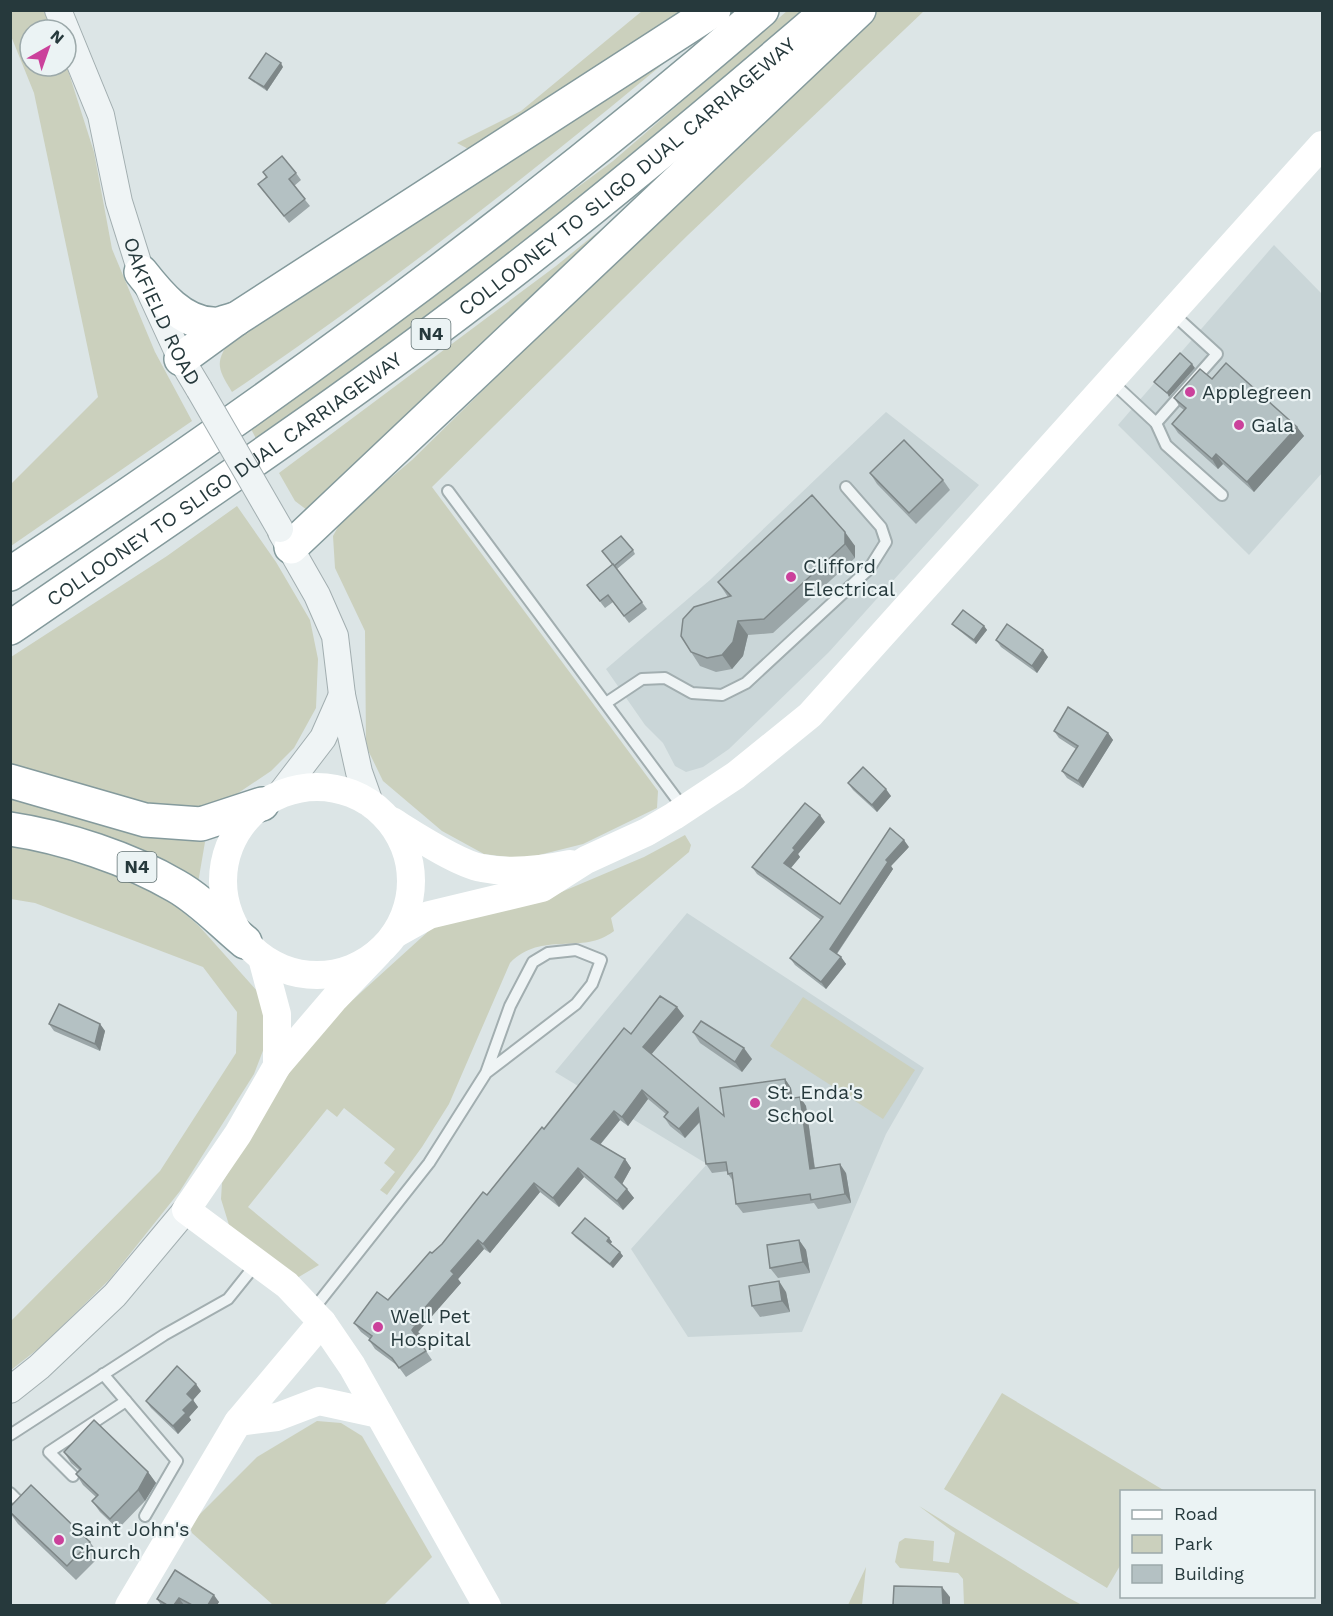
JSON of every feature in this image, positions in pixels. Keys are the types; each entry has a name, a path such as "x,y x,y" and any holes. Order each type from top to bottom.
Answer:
{"highway":[{"path":"181,359 236,319 714,10"},
{"name":"N4","path":"10,574 188,454 411,293 554,182 762,10"},
{"name":"COLLOONEY TO SLIGO DUAL CARRIAGEWAY","path":"10,628 276,446 484,294 691,128 829,10"},
{"path":"285,538 859,10"},
{"path":"141,272 162,298 190,318 214,324 236,319"},
{"path":"10,781 145,820 201,824 271,799"},
{"name":"N4","path":"10,829 65,841 178,887 254,950"}],"main road":[{"path":"254,950 284,969 299,973 333,974 357,967 429,915 542,888 586,860 647,832 736,775 810,715 1323,145"},
{"path":"277,1066 277,1014 254,950 231,920 224,895 223,869 230,844 243,822 271,799 302,787 324,786 348,791 432,846 481,868 537,871 586,860"},
{"path":"379,811 405,847 410,862 412,886 407,911 387,944 335,998 277,1066 238,1134 186,1210 287,1285 317,1317 352,1366 487,1605"},
{"path":"129,1605 238,1422 317,1317"},
{"path":"238,1422 277,1417 319,1401 379,1414"}],"street":[{"name":"OAKFIELD ROAD","path":"58,10 101,116 119,202 141,272 181,359 285,538 335,636 342,695 359,772 379,811"},
{"path":"271,799 323,738 342,695"},
{"path":"10,1390 39,1367 116,1295 186,1210"}],"lane":[{"path":"1156,423 1217,354 1172,313"},
{"path":"1111,382 1156,423 1166,445 1222,495"},
{"path":"606,703 642,679 665,678 692,693 722,695 746,683 869,569 886,542 882,527 846,486"},
{"path":"448,492 684,809"},
{"path":"317,1317 429,1163 486,1073 510,1006 533,962 548,953 576,950 601,960 592,984 576,1004 486,1073"},
{"path":"10,1435 164,1335 228,1299 256,1264"},
{"path":"103,1374 177,1461 145,1516"},
{"path":"74,1476 49,1452 126,1401"},
{"path":"10,1493 21,1504"}],"shaded area":[{"path":"1274,245 1322,294 1322,473 1249,555 1118,425"},
{"path":"886,412 979,485 829,652 729,749 703,767 686,772 675,766 663,743 645,725 606,669 710,580"},
{"name":"St. Enda's School","path":"687,913 924,1068 886,1134 802,1332 688,1337 631,1249 707,1164 555,1072"}],"green space":[{"path":"11,10 45,12 47,18 18,18 18,53 11,36"},
{"path":"642,11 689,11 474,152 457,143 521,111"},
{"path":"787,11 811,11 656,144 259,444 251,429 613,161"},
{"path":"877,11 924,11 688,235 432,487 658,791 657,808 583,844 523,859 484,854 442,831 383,781 366,746 365,631 335,568 333,536 343,518 412,460 740,138"},
{"path":"711,24 476,214 356,305 232,392 223,376 220,364 223,352 233,336"},
{"path":"28,78 70,78 94,152 112,249 155,352 192,421 11,546 11,484 98,397 34,93"},
{"path":"674,170 307,510 295,501 279,473 556,266"},
{"path":"237,506 276,562 310,620 318,659 316,708 294,748 271,771 216,808 173,812 11,765 11,657 167,556"},
{"path":"10,796 147,833 205,842 198,883 11,819"},
{"path":"685,835 691,845 689,852 611,918 614,931 589,942 535,948 522,953 510,963 449,1104 422,1147 387,1195 380,1190 395,1172 384,1163 395,1149 344,1108 337,1117 327,1109 248,1207 319,1265 297,1278 229,1225 221,1199 222,1183 302,1046 432,928 552,896 644,857"},
{"path":"11,846 75,859 142,882 167,898 199,926 267,1002 269,1035 254,1074 180,1191 110,1279 43,1345 11,1370 11,1321 160,1171 236,1053 237,1012 203,967 35,903 11,899"},
{"path":"803,997 915,1070 883,1119 770,1046"},
{"path":"1002,1393 1163,1490 1120,1490 1120,1566 1107,1588 944,1489"},
{"path":"317,1421 341,1423 362,1436 432,1557 384,1605 273,1605 192,1533 189,1525 257,1457"},
{"path":"919,1506 1082,1605 964,1605 963,1579 958,1573 900,1568 895,1562 899,1542 905,1538 934,1541 933,1561 949,1563 955,1533"},
{"path":"866,1567 862,1605 848,1605"}],"building":[{"path":"266,53 281,63 264,87 249,78"},
{"path":"282,156 296,173 289,179 305,199 284,216 258,184 267,177 263,172"},
{"path":"1180,353 1192,364 1167,393 1154,382"},
{"name":"Gala","path":"1226,363 1297,427 1247,482 1216,454 1212,459 1172,424 1186,408 1174,398 1200,369 1212,379"},
{"path":"904,440 943,480 909,513 870,473"},
{"name":"Clifford Electrical","path":"812,495 845,532 845,544 764,619 738,621 733,642 722,655 707,658 691,652 681,636 683,619 694,607 731,596 718,582"},
{"path":"621,536 633,550 614,566 602,551"},
{"path":"613,564 642,602 624,616 608,595 600,601 587,585"},
{"path":"963,610 984,626 974,640 952,624"},
{"path":"1007,624 1043,650 1032,666 996,640"},
{"path":"1068,707 1108,733 1078,781 1062,771 1078,746 1054,731"},
{"path":"863,767 886,789 872,805 848,783"},
{"path":"805,803 820,815 784,863 840,904 890,828 904,840 886,860 888,862 830,949 841,957 821,982 790,958 823,917 752,867"},
{"path":"660,996 677,1007 643,1047 724,1116 720,1088 785,1079 788,1099 800,1097 810,1169 840,1164 845,1194 811,1200 810,1194 736,1204 732,1173 728,1174 726,1162 706,1164 698,1108 679,1129 664,1117 668,1112 642,1090 622,1117 614,1111 591,1139 625,1159 615,1177 627,1189 617,1201 578,1168 553,1198 534,1183 483,1244 478,1240 451,1271 454,1274 411,1324 415,1326 412,1330 426,1351 399,1368 392,1358 369,1340 372,1336 354,1323 377,1292 388,1300 430,1252 432,1253 442,1244 483,1192 487,1195 542,1127 544,1129 624,1028 631,1034"},
{"path":"59,1004 100,1024 95,1044 49,1024"},
{"path":"701,1021 744,1048 735,1062 693,1032"},
{"path":"585,1218 609,1238 607,1241 620,1252 610,1264 572,1233"},
{"path":"799,1240 803,1262 770,1268 767,1245"},
{"path":"779,1281 782,1301 752,1306 749,1286"},
{"path":"177,1366 196,1384 187,1394 193,1400 183,1410 186,1413 173,1426 146,1401"},
{"path":"94,1420 148,1472 138,1490 110,1519 92,1501 98,1495 76,1474 81,1469 64,1452"},
{"name":"Saint John's Church","path":"31,1485 90,1542 67,1566 10,1512 10,1507"},
{"path":"175,1570 214,1595 208,1605 192,1605 179,1598 174,1605 167,1605 157,1599"},
{"path":"894,1586 942,1587 943,1605 893,1605"}],"place":[{"name":"Applegreen","path":"1190,392"},
{"name":"Gala","path":"1239,425"},
{"name":"Clifford Electrical","path":"791,577"},
{"name":"St. Enda's School","path":"755,1103"},
{"name":"Well Pet Hospital","path":"378,1327"},
{"name":"Saint John's Church","path":"59,1540"}]}
